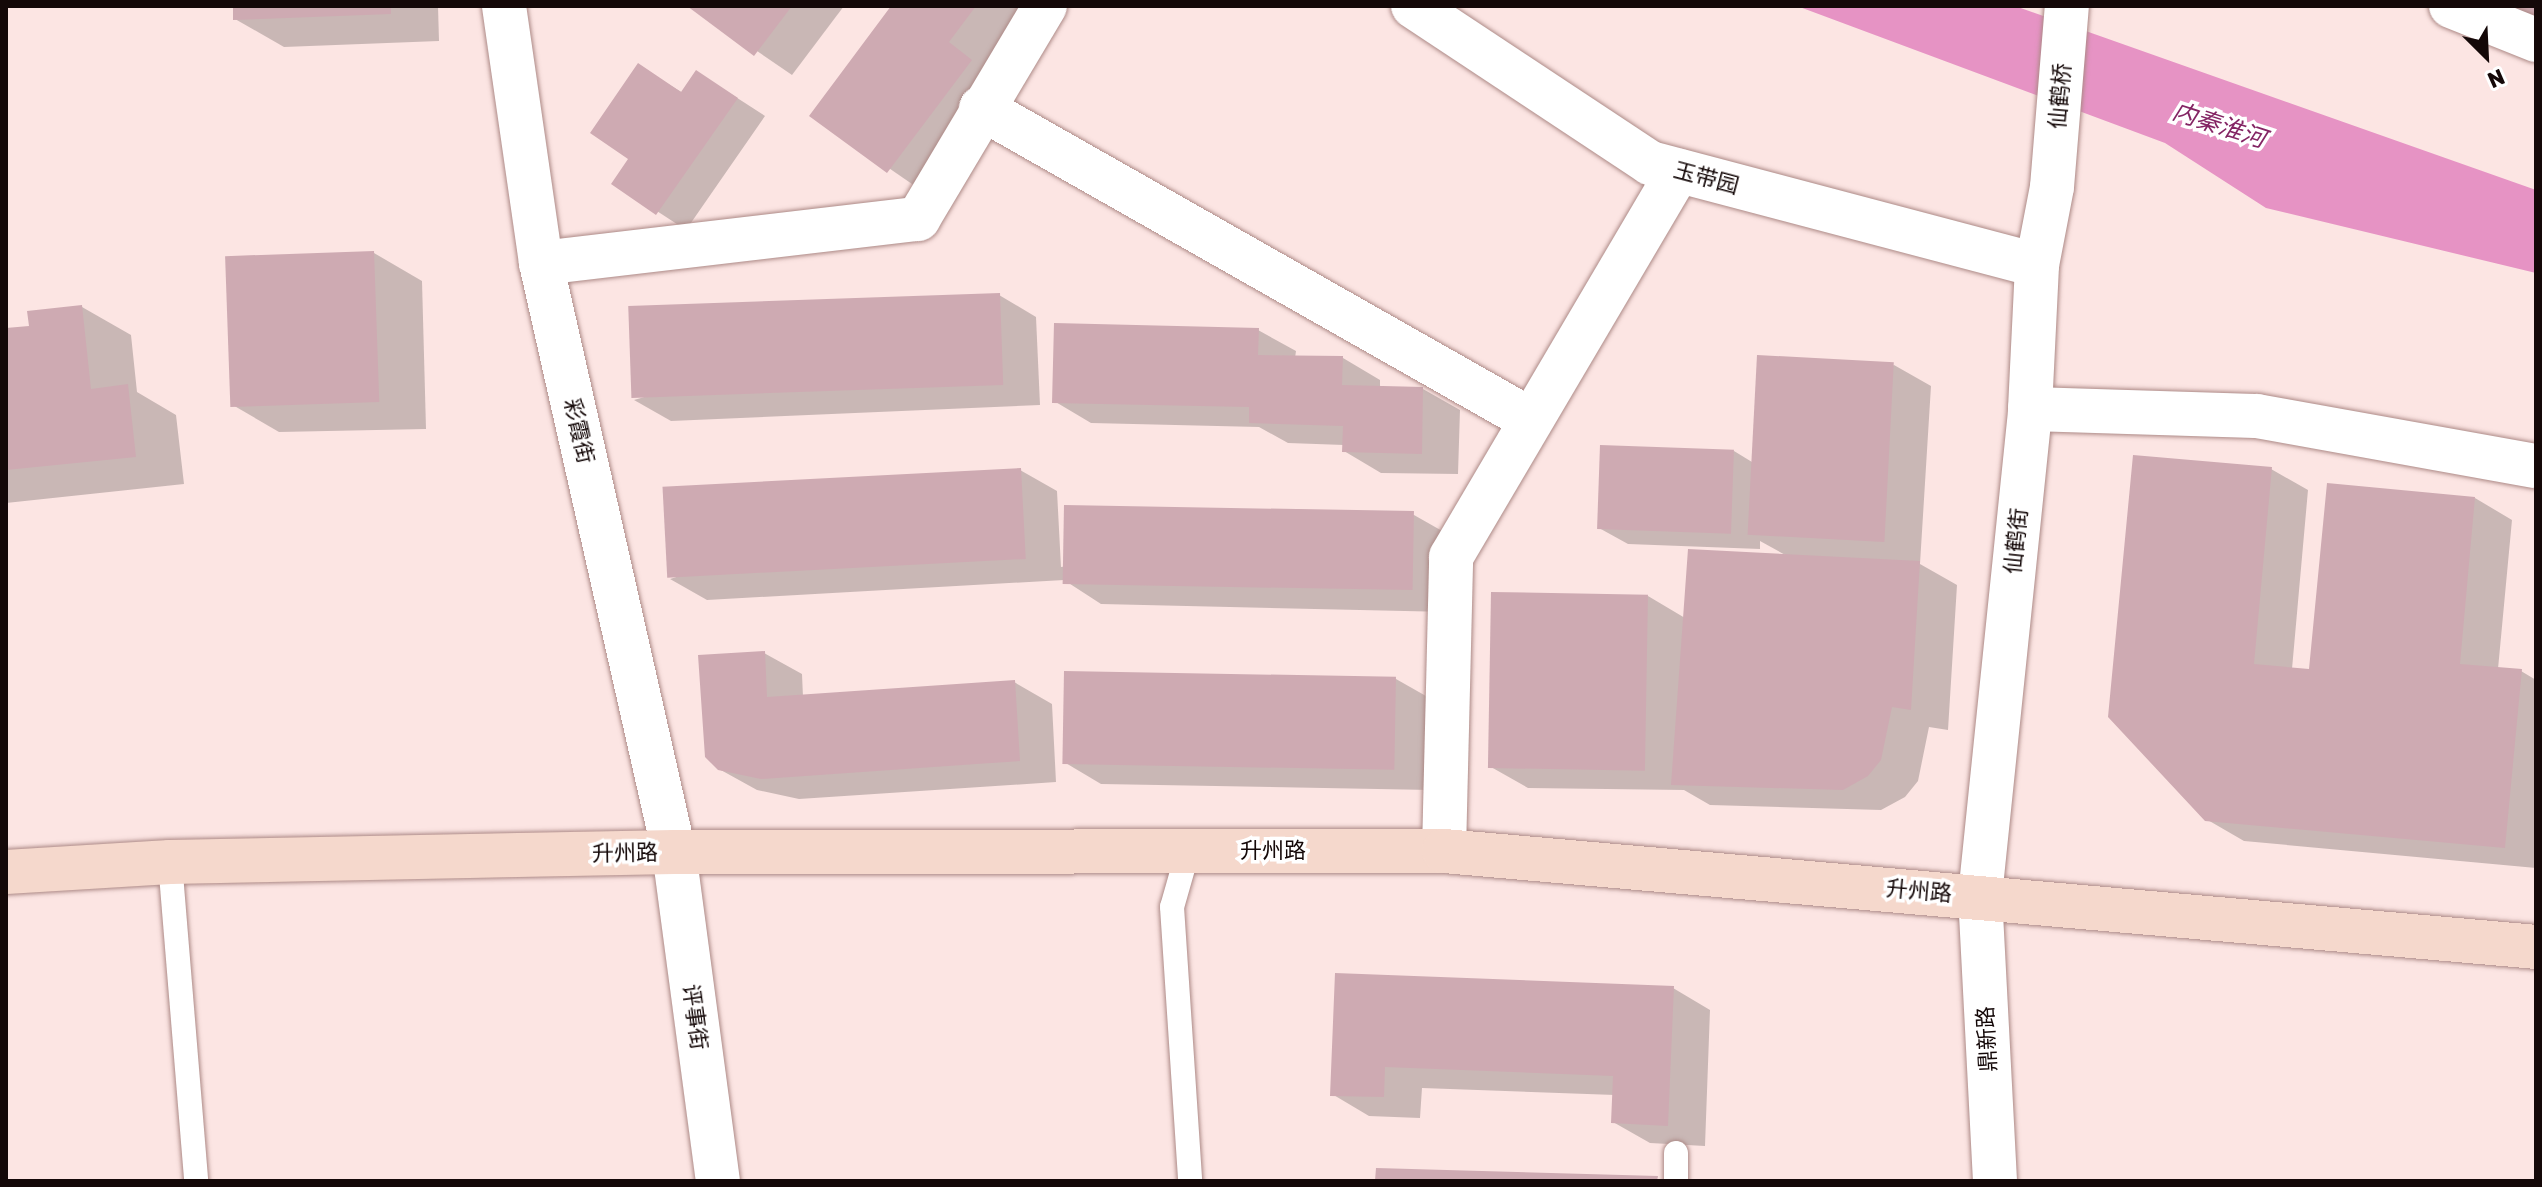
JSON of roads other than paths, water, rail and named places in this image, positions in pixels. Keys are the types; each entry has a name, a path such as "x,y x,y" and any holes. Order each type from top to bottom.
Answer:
{"main road":[{"name":"升州路","path":"6,872 170,862 674,852 1444,851 2536,947"}],"street":[{"name":"彩霞街","path":"504,6 541,263 674,852"},
{"path":"541,263 918,219 981,108 1045,6"},
{"name":"玉带园","path":"1413,6 1650,163 2037,265"},
{"name":"仙鹤桥","path":"2052,187 2067,6"},
{"path":"2451,6 2536,40"},
{"path":"981,108 1531,420"},
{"path":"1444,851 1451,557 1678,171"},
{"name":"仙鹤街","path":"1980,896 2030,409 2037,265 2052,187"},
{"path":"2030,409 2257,416 2536,466"},
{"name":"评事街","path":"674,852 718,1181"},
{"name":"鼎新路","path":"1980,896 1995,1181"}],"lane":[{"path":"1188,851 1172,907 1190,1181"},
{"path":"170,862 196,1181"},
{"path":"1676,1153 1676,1181"}],"water":[{"name":"内秦淮河","path":"1797,6 2015,6 2536,190 2536,273 2266,208 2165,143"}]}
